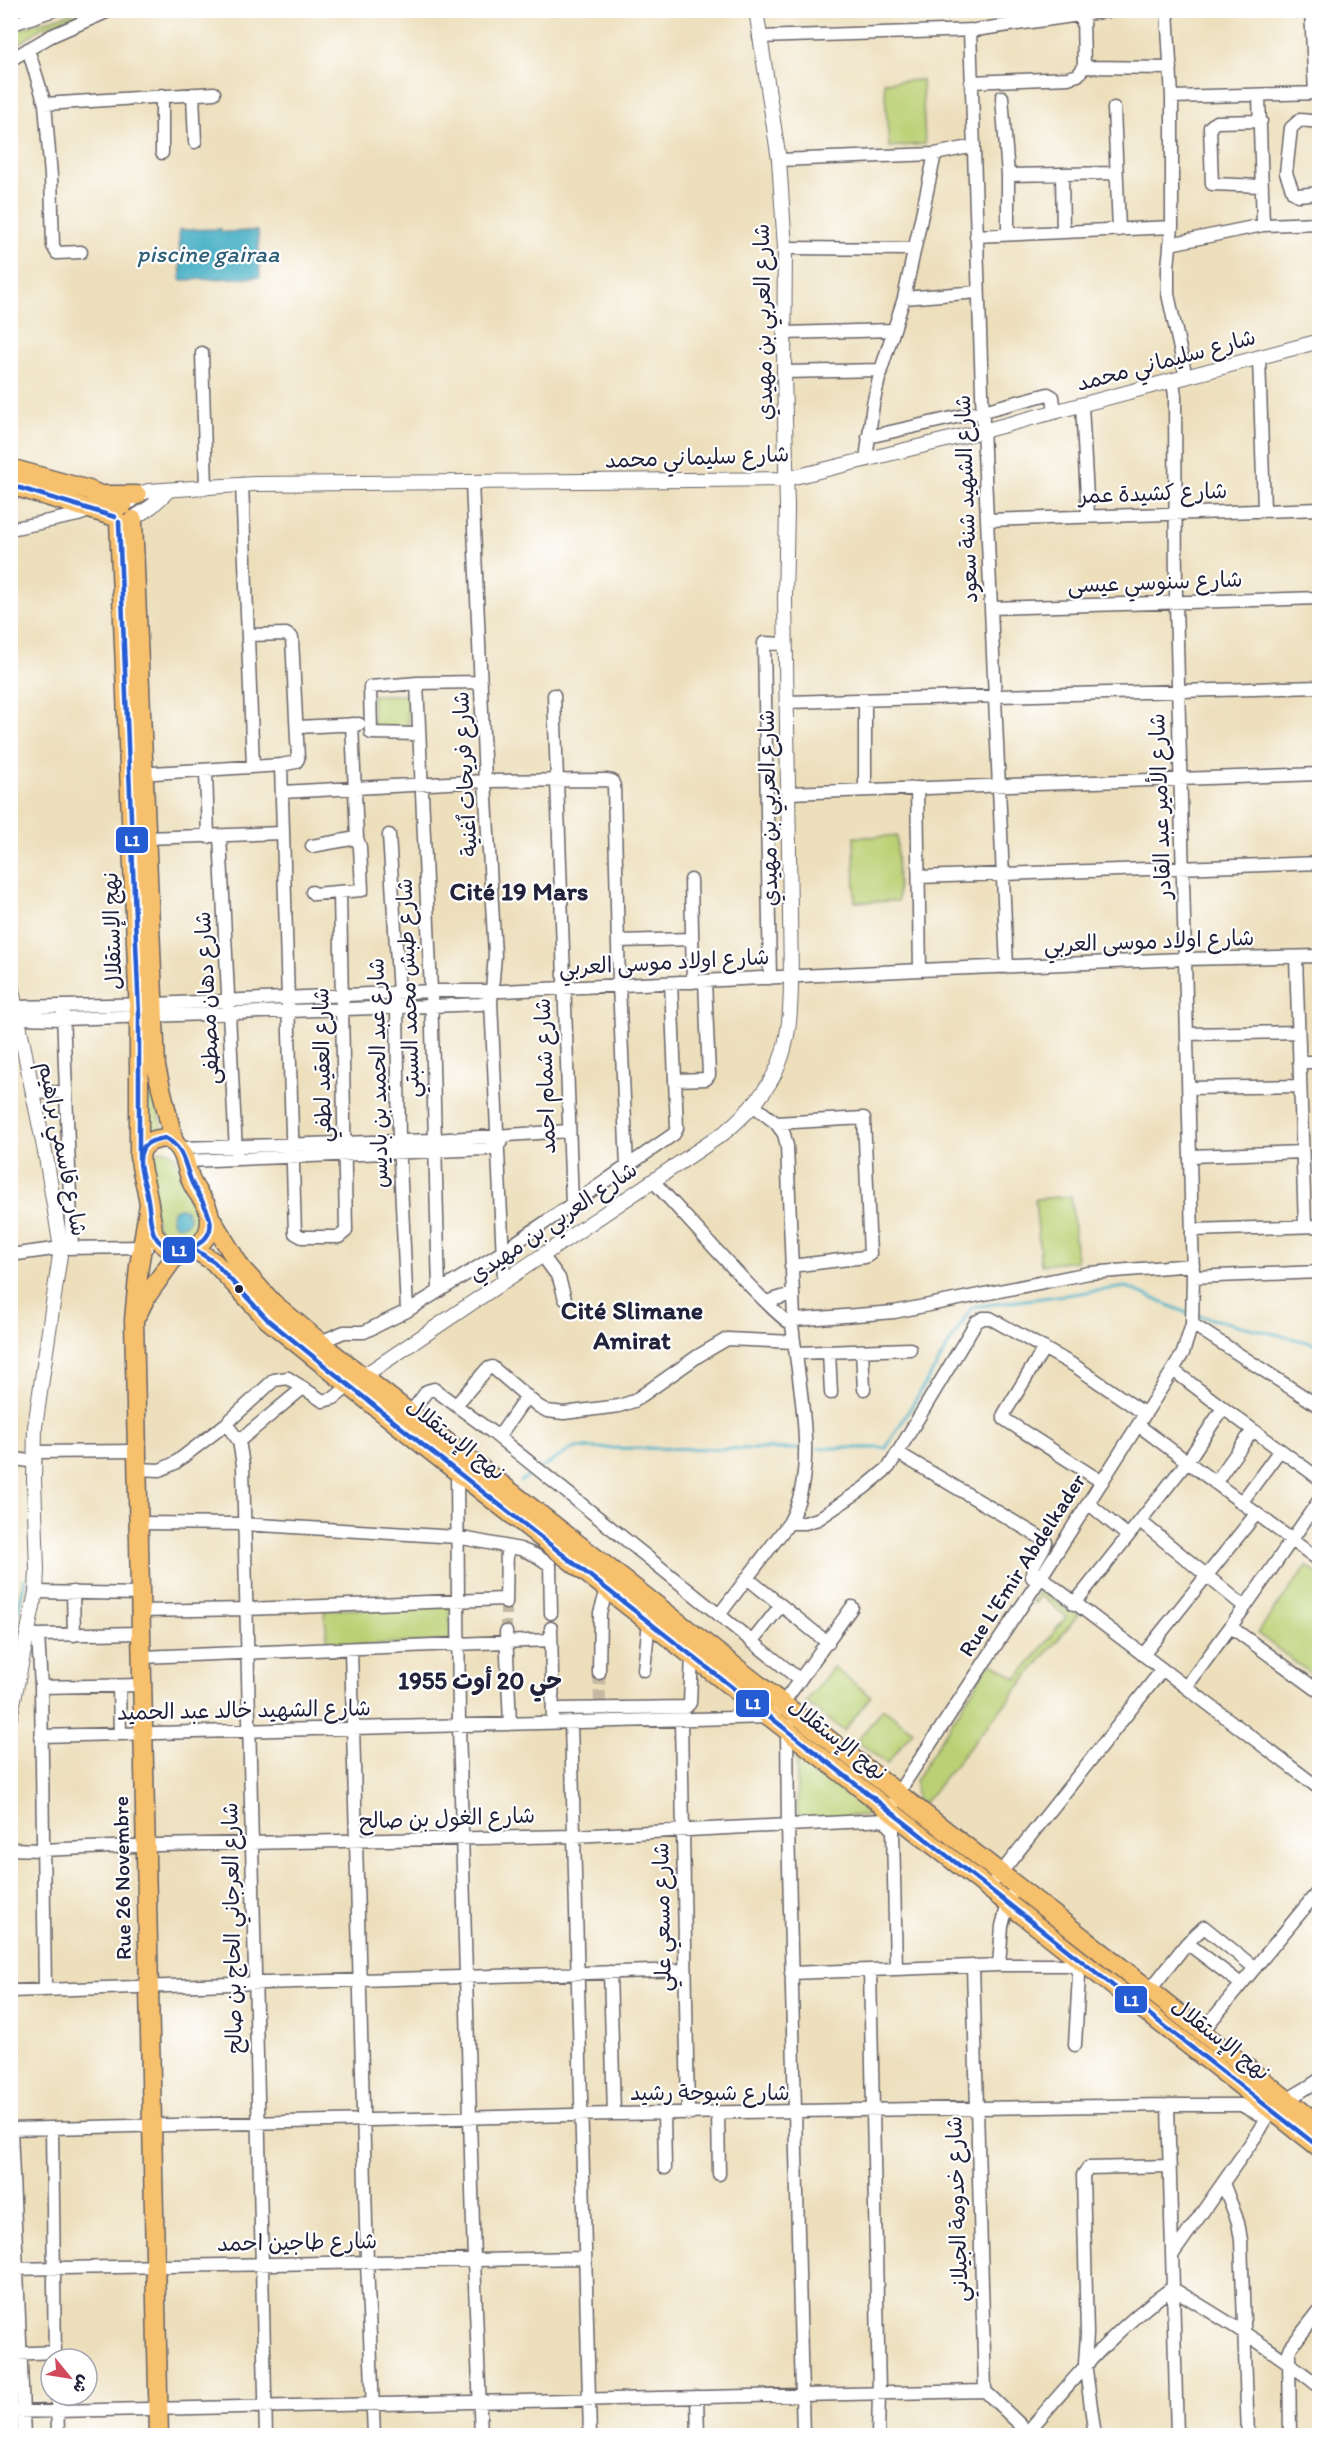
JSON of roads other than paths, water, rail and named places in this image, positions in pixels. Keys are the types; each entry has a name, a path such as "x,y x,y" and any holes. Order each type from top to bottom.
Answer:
{"main road":[{"path":"10,468 127,512"},
{"path":"10,485 98,502 127,512"},
{"path":"98,502 122,555"},
{"name":"نهج الإستقلال","path":"127,512 122,555 138,774 147,838 147,1010 139,1158 154,1235 178,1248 214,1262 268,1320 356,1380 411,1412 785,1717 1001,1882 1150,1990 1202,2032 1275,2109 1320,2126"},
{"name":"نهج الإستقلال","path":"127,512 147,1010 156,1067 180,1150 192,1184 210,1217 241,1268 273,1303 320,1342 356,1380 457,1471 692,1654 785,1717"},
{"path":"139,1158 148,1143 155,1139 165,1138 180,1150"},
{"name":"Rue 26 Novembre","path":"149,1204 142,1242 134,1320 159,2436"},
{"name":"Rue 26 Novembre","path":"134,1320 178,1248 204,1240 210,1229 210,1217"},
{"name":"نهج الإستقلال","path":"1001,1882 1008,1902 1275,2109 1320,2148"}],"street":[{"path":"10,25 54,10"},
{"path":"10,60 51,36 111,10"},
{"name":"شارع العربي بن مهيدي","path":"356,1380 724,1133 753,1106 775,1075 783,1054 790,1026 791,977 785,644 785,248 779,160 756,10"},
{"path":"759,37 970,30 1114,10"},
{"name":"شارع الأمير عبد القادر","path":"1167,10 1172,98 1172,227 1168,294 1179,379 1175,396 1176,602 1193,1230 1192,1317 1183,1353 1173,1370"},
{"path":"1172,98 1317,93 1311,10"},
{"path":"971,82 1068,78 1078,75 1084,67 1083,16"},
{"name":"شارع الشهيد شنة سعود","path":"970,30 983,431 1007,967"},
{"path":"28,49 45,104 51,176 52,246 57,253 81,252"},
{"path":"1084,67 1171,68"},
{"path":"45,104 214,93"},
{"path":"193,94 195,142"},
{"path":"162,95 162,153"},
{"path":"1259,95 1263,225"},
{"path":"1002,97 1008,175 1008,234"},
{"path":"1114,108 1119,230"},
{"path":"1320,122 1300,120 1291,128 1286,173 1293,192 1298,195 1320,193"},
{"path":"1261,121 1216,122 1210,127 1212,184 1262,186"},
{"path":"779,160 935,154 974,146"},
{"path":"866,460 868,437 881,370 904,298 935,154"},
{"path":"1262,171 1286,173"},
{"path":"1008,175 1116,173"},
{"path":"1062,174 1063,232"},
{"path":"1170,244 1263,225 1320,224"},
{"path":"976,236 1172,227"},
{"path":"785,248 914,249"},
{"path":"904,298 978,292"},
{"path":"784,333 893,330"},
{"name":"شارع سليماني محمد","path":"127,512 148,491 242,484 786,479 983,431 1320,341"},
{"path":"202,352 206,488"},
{"path":"1259,357 1264,510"},
{"path":"784,372 881,370"},
{"path":"868,437 1048,394 1053,397 1055,412"},
{"path":"1082,405 1088,516"},
{"path":"928,424 932,444"},
{"name":"شارع فريحات ٱغنية","path":"472,482 495,955 492,996 500,1139 504,1281"},
{"path":"242,484 253,766"},
{"path":"127,512 168,491"},
{"path":"10,529 78,515 98,502"},
{"name":"شارع كشيدة عمر","path":"987,520 1176,515 1320,508"},
{"name":"شارع سنوسي عيسى","path":"991,608 1320,598"},
{"path":"138,774 281,765 296,762 298,759 297,727 292,638 286,634 248,635"},
{"path":"771,978 764,643 785,644"},
{"path":"418,734 373,734 369,724 370,687 417,683 481,682"},
{"name":"شارع طبش محمد السبتي","path":"417,683 431,1006 439,1291"},
{"path":"787,702 995,698 1320,687"},
{"name":"شارع شمام احمد","path":"554,695 572,1204"},
{"path":"865,700 865,790"},
{"path":"312,892 314,894 340,893 362,890 360,847 357,838 352,724"},
{"path":"297,727 369,724"},
{"path":"281,765 293,1151"},
{"path":"766,766 788,767"},
{"name":"شارع دهان مصطفى","path":"206,770 229,1006 236,1153"},
{"path":"788,794 1320,774"},
{"path":"282,792 485,781 612,781 614,786 618,985 627,1167"},
{"path":"917,788 920,970"},
{"path":"147,838 282,834"},
{"name":"شارع عبد الحميد بن باديس","path":"389,835 399,993 397,1007 399,1147 407,1311"},
{"path":"312,846 357,838"},
{"path":"919,878 1320,864"},
{"path":"675,1080 708,1078 699,981 692,939 691,880"},
{"path":"769,890 790,891"},
{"name":"شارع العقيد لطفي","path":"293,1151 295,1233 302,1237 344,1235 346,1231 340,893"},
{"path":"618,941 692,939"},
{"name":"شارع اولاد موسى العربي","path":"13,1012 63,1013 229,1006 288,997 430,991 492,996 563,988 920,970 1320,956"},
{"path":"1296,957 1305,1226"},
{"name":"شارع قاسمي براهيم","path":"10,980 13,1012 66,1248 35,1427 37,1565 33,1634 10,1718"},
{"path":"320,1342 344,1332 364,1332 407,1311 502,1252 676,1131 671,983"},
{"name":"شارع اولاد موسى العربي","path":"229,1006 288,1011 431,1006 480,1004 492,996"},
{"path":"63,1013 66,1092 66,1248"},
{"path":"1187,1034 1298,1032"},
{"path":"1299,1062 1320,1062"},
{"path":"1189,1088 1300,1086"},
{"path":"32,1093 66,1092"},
{"path":"719,1615 796,1511 802,1492 804,1469 802,1415 793,1322 787,1146 784,1134 776,1123 753,1106"},
{"path":"776,1123 864,1118 870,1254 865,1257 791,1266"},
{"path":"180,1150 236,1153 434,1146 568,1131"},
{"path":"1191,1156 1302,1152"},
{"path":"653,1181 787,1323 894,1312 1089,1273 1320,1272"},
{"path":"1193,1230 1320,1226"},
{"path":"10,1255 66,1248 117,1248 142,1242 178,1248"},
{"path":"117,1248 139,1266"},
{"path":"542,1255 559,1278 565,1299"},
{"path":"766,1302 792,1294"},
{"path":"1192,1317 1320,1407"},
{"path":"789,1523 805,1523 818,1519 864,1488 889,1467 976,1322 983,1318 990,1318 1075,1366 1146,1414"},
{"path":"456,1405 487,1369 492,1367 538,1407 547,1411 564,1413 619,1406 634,1401 698,1356 727,1339 829,1352 910,1349"},
{"path":"1044,1348 1004,1414 1004,1419 1102,1482"},
{"path":"862,1351 864,1389"},
{"path":"829,1352 831,1393"},
{"path":"1173,1370 1320,1479"},
{"name":"Rue L'Emir Abdelkader","path":"894,1801 1173,1370"},
{"path":"10,1458 138,1460 160,1470 175,1463 226,1424 274,1380 288,1378 323,1401 334,1398 356,1380"},
{"path":"239,1441 303,1388"},
{"path":"411,1412 430,1389 456,1405 800,1680"},
{"path":"493,1434 502,1432 527,1396"},
{"path":"1074,1604 1187,1462 1223,1408"},
{"name":"شارع العرجاني الحاج بن صالح","path":"226,1424 239,1441 243,1465 266,2436"},
{"path":"1138,1425 1320,1562"},
{"path":"1215,1483 1253,1430"},
{"path":"1241,1503 1280,1450"},
{"path":"898,1453 1043,1539 1046,1542 1045,1546 1032,1567 1032,1577 1074,1604 1143,1655 1320,1790"},
{"path":"457,1471 459,1725 465,1977 481,2436"},
{"path":"1186,1687 1231,1627 1320,1499"},
{"path":"1088,1503 1128,1536"},
{"path":"1143,1655 1256,1514"},
{"path":"139,1520 457,1537 507,1547 535,1555 550,1565 551,1614"},
{"path":"1140,1521 1245,1607"},
{"path":"36,1592 73,1592 140,1602 246,1609 458,1600 506,1601 507,1547"},
{"path":"747,1578 828,1642"},
{"path":"599,1673 600,1613 607,1589"},
{"path":"73,1592 74,1635"},
{"path":"752,1642 781,1605"},
{"path":"803,2436 785,1717 800,1680 852,1607"},
{"path":"644,1670 649,1621"},
{"path":"1231,1627 1320,1692"},
{"path":"45,1989 41,1687 33,1634 141,1633"},
{"path":"142,1657 458,1645 507,1637 551,1634 553,1723"},
{"path":"507,1637 510,1724"},
{"path":"351,1649 367,2262 374,2436"},
{"path":"561,1709 600,1705 689,1706 692,1654"},
{"path":"1001,1882 1162,1670"},
{"path":"41,1687 142,1685"},
{"path":"120,1686 120,1734"},
{"name":"شارع الشهيد خالد عبد الحميد","path":"41,1736 785,1717"},
{"name":"شارع مسعي علي","path":"681,1720 681,1831 688,2114"},
{"path":"572,1723 590,2436"},
{"path":"894,1801 896,1969"},
{"name":"شارع الغول بن صالح","path":"10,1849 574,1836 788,1826 894,1801"},
{"path":"1202,2032 1320,1889"},
{"path":"999,1965 1002,1926 1008,1902"},
{"path":"1138,2005 1200,1929 1207,1928 1255,1968"},
{"path":"1187,1943 1242,1984"},
{"path":"791,1972 1071,1965 1077,1969 1079,1975 1075,2045"},
{"name":"شارع خدومة الجيلاني","path":"973,1966 975,2109 985,2391"},
{"path":"10,1990 684,1970"},
{"path":"870,1970 878,2436"},
{"path":"610,1972 614,2114"},
{"path":"1173,2254 1275,2109 1320,2079"},
{"path":"1168,2105 1177,2436"},
{"name":"شارع شبوحة رشيد","path":"11,2129 614,2114 1168,2105 1240,2105 1275,2109"},
{"path":"718,2113 719,2174"},
{"path":"664,2114 665,2168"},
{"path":"52,2128 55,2347"},
{"path":"11,2129 17,2411 24,2436"},
{"path":"1095,2436 1086,2363 1084,2170 1088,2168 1170,2166"},
{"path":"1223,2183 1238,2222 1241,2240 1248,2436"},
{"name":"شارع طاجين احمد","path":"13,2269 585,2258"},
{"path":"17,2411 985,2391 1028,2434 1086,2363 1148,2305 1172,2288"},
{"path":"1172,2288 1245,2331 1320,2386"},
{"path":"1290,2436 1288,2361 1291,2347 1320,2310"},
{"path":"15,2353 39,2355"},
{"path":"697,2397 698,2436"},
{"path":"57,2407 58,2436"}],"water":[{"name":"piscine gairaa","path":"221,229 221,232 258,231 260,277 181,280 179,230"},
{"path":"180,1208 186,1211 189,1217 186,1223 180,1226 174,1223 171,1217 174,1211"}],"waterway":[{"path":"818,1448 886,1448 972,1307 1127,1287 1189,1314"},
{"path":"1196,1315 1320,1345"},
{"path":"541,1468 574,1448 798,1449"},
{"path":"521,1481 536,1471"},
{"path":"10,1647 25,1579"}],"tunnel":[{"path":"506,1603 506,1632"},
{"path":"599,1673 600,1703"}],"district":[{"name":"Cité 19 Mars","path":"519,891"},
{"name":"Cité Slimane Amirat","path":"632,1325"},
{"name":"حي 20 أوت 1955","path":"480,1680"}]}
